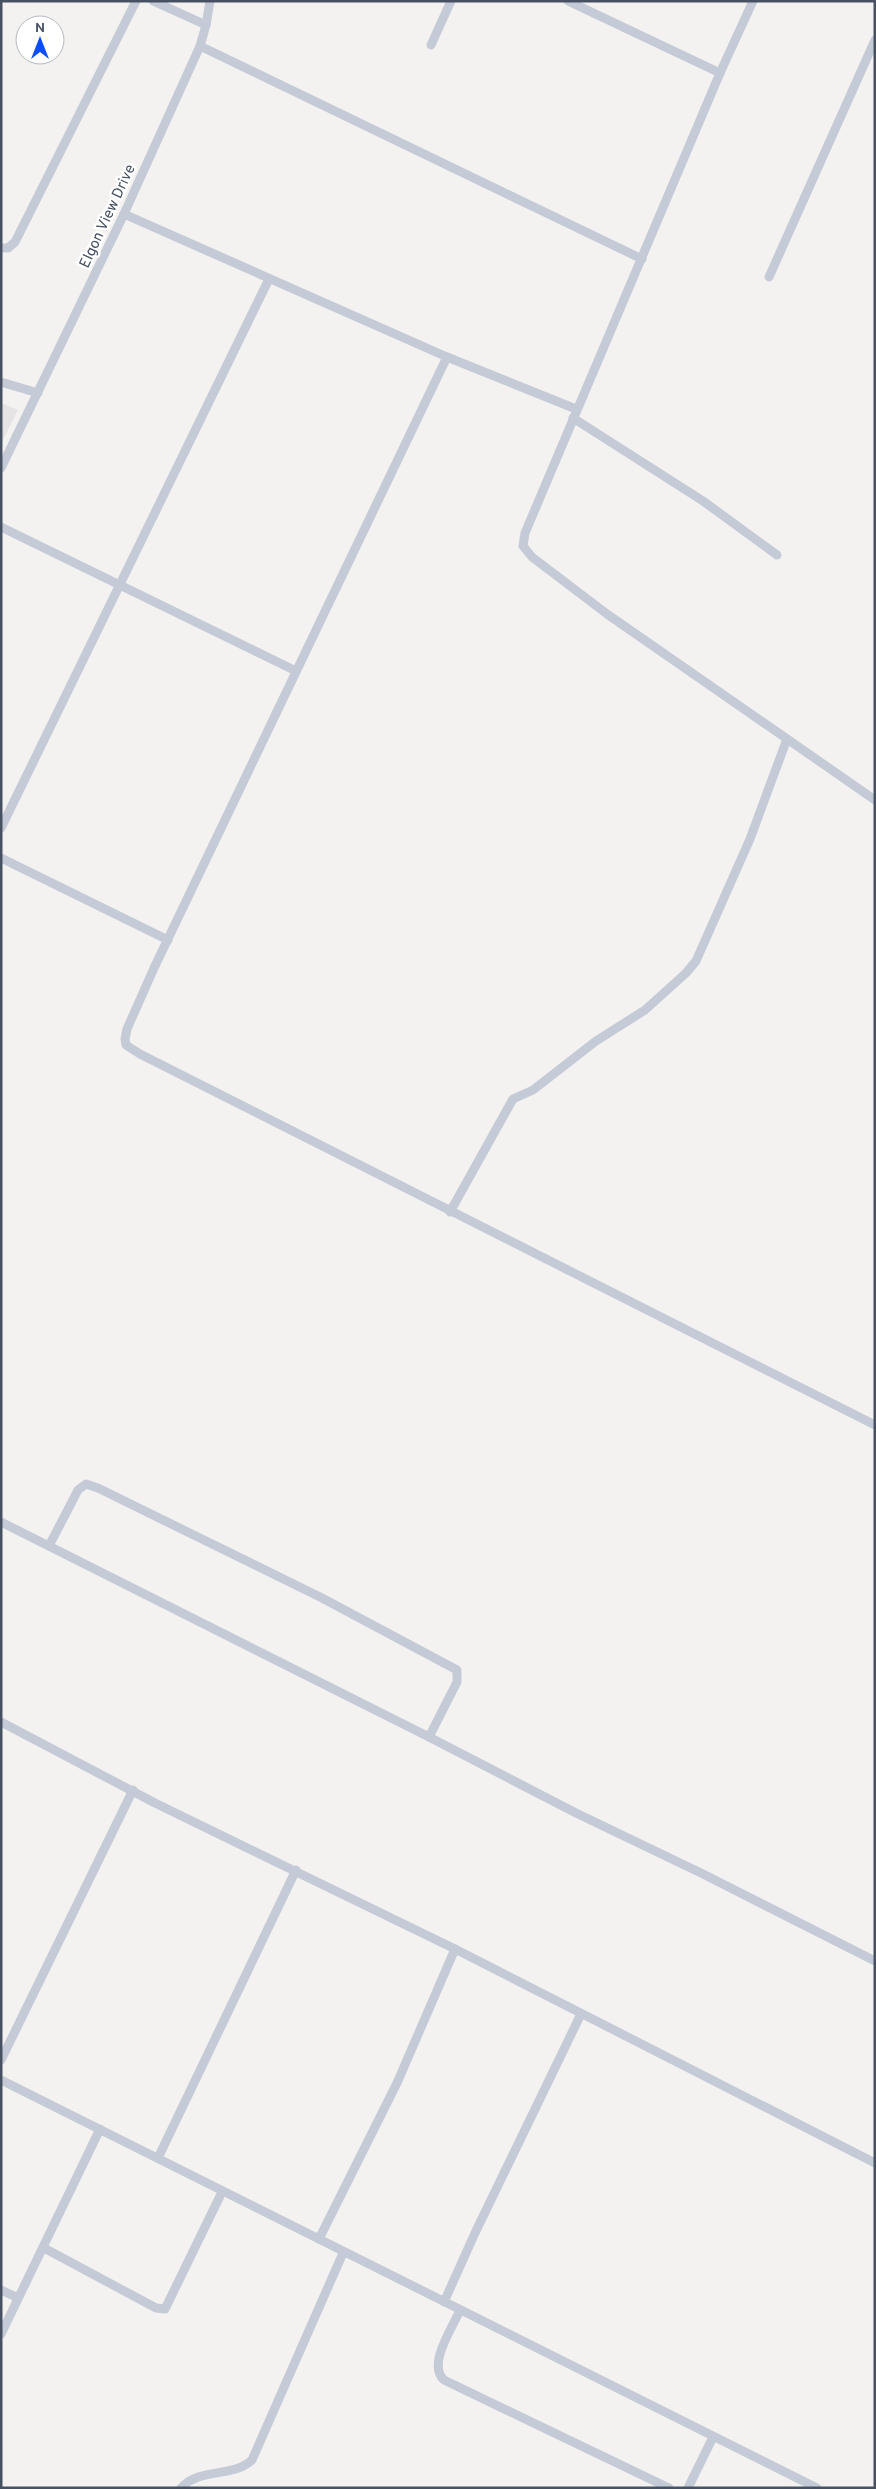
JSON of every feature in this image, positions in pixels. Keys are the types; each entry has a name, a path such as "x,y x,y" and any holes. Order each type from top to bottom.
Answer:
{"street":[{"path":"1,248 8,248 15,242 136,1"},
{"path":"152,1 206,25"},
{"name":"Elgon View Drive","path":"1,468 124,214 200,46 210,1"},
{"path":"431,45 451,1"},
{"path":"568,1 720,73"},
{"path":"753,1 720,73 642,259 574,413 525,533 523,546 527,552 606,614 875,800"},
{"path":"769,277 875,40"},
{"path":"200,46 642,259"},
{"path":"124,214 574,413 777,554"},
{"path":"1,828 269,279"},
{"path":"447,357 168,940 127,1029 126,1045 140,1054 450,1212 875,1425"},
{"path":"1,382 38,393"},
{"path":"1,527 296,671"},
{"path":"450,1212 513,1099 533,1090 596,1042 645,1010 686,973 696,961 750,839 787,739"},
{"path":"1,858 168,940"},
{"path":"49,1546 78,1490 86,1484 98,1488 322,1598 457,1670 457,1682 429,1737"},
{"path":"1,1522 576,1813 701,1873 875,1961"},
{"path":"1,1722 155,1803 455,1949 875,2163"},
{"path":"1,2060 133,1790"},
{"path":"158,2158 296,1870"},
{"path":"319,2239 397,2083 455,1949"},
{"path":"444,2302 475,2233 581,2014"},
{"path":"1,2080 319,2239 343,2253 816,2488"},
{"path":"1,2334 100,2129"},
{"path":"44,2248 156,2308 165,2309 222,2192"},
{"path":"181,2488 191,2479 242,2466 252,2460 343,2253"},
{"path":"1,2290 18,2298"},
{"path":"460,2310 437,2361 438,2375 444,2380 669,2488"},
{"path":"688,2488 713,2437"}],"shaded area":[{"path":"1,403 18,410 1,444"}]}
